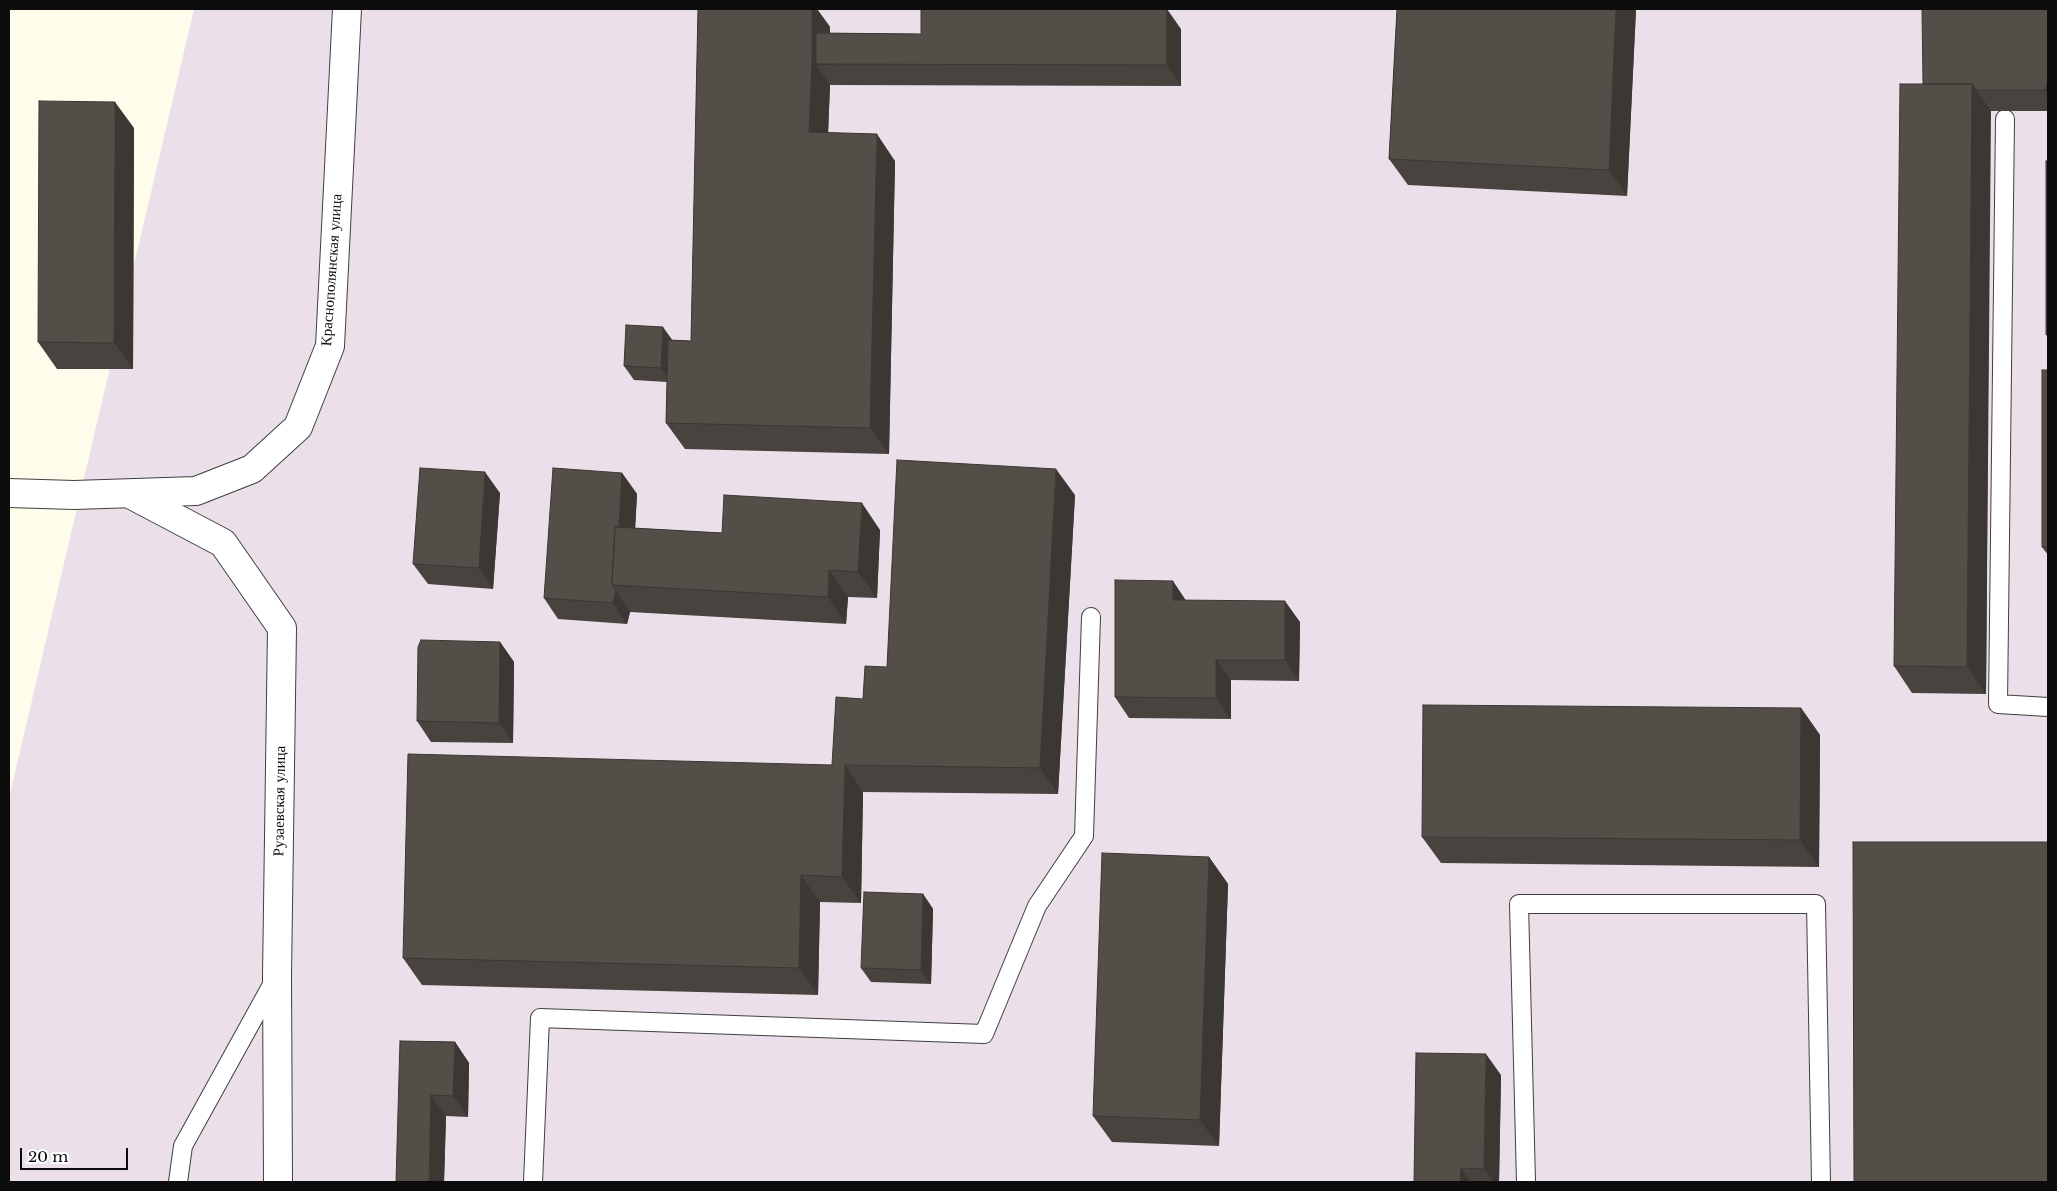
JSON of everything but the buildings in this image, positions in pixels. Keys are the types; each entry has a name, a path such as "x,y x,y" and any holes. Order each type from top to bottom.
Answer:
{"street":[{"name":"Краснополянская улица","path":"9,493 130,494 196,491 252,469 298,427 330,346 347,9"},
{"name":"Рузаевская улица","path":"130,494 223,543 282,628 277,976 278,1182"}],"lane":[{"path":"2005,119 1998,704 2048,707"},
{"path":"533,1182 540,1018 984,1034 1037,906 1084,836 1091,617"},
{"path":"1526,1182 1519,904 1816,904 1821,1182"},
{"path":"178,1182 183,1146 277,976"}],"shaded area":[{"path":"194,9 2048,9 2048,1182 9,1182 9,798"}]}
